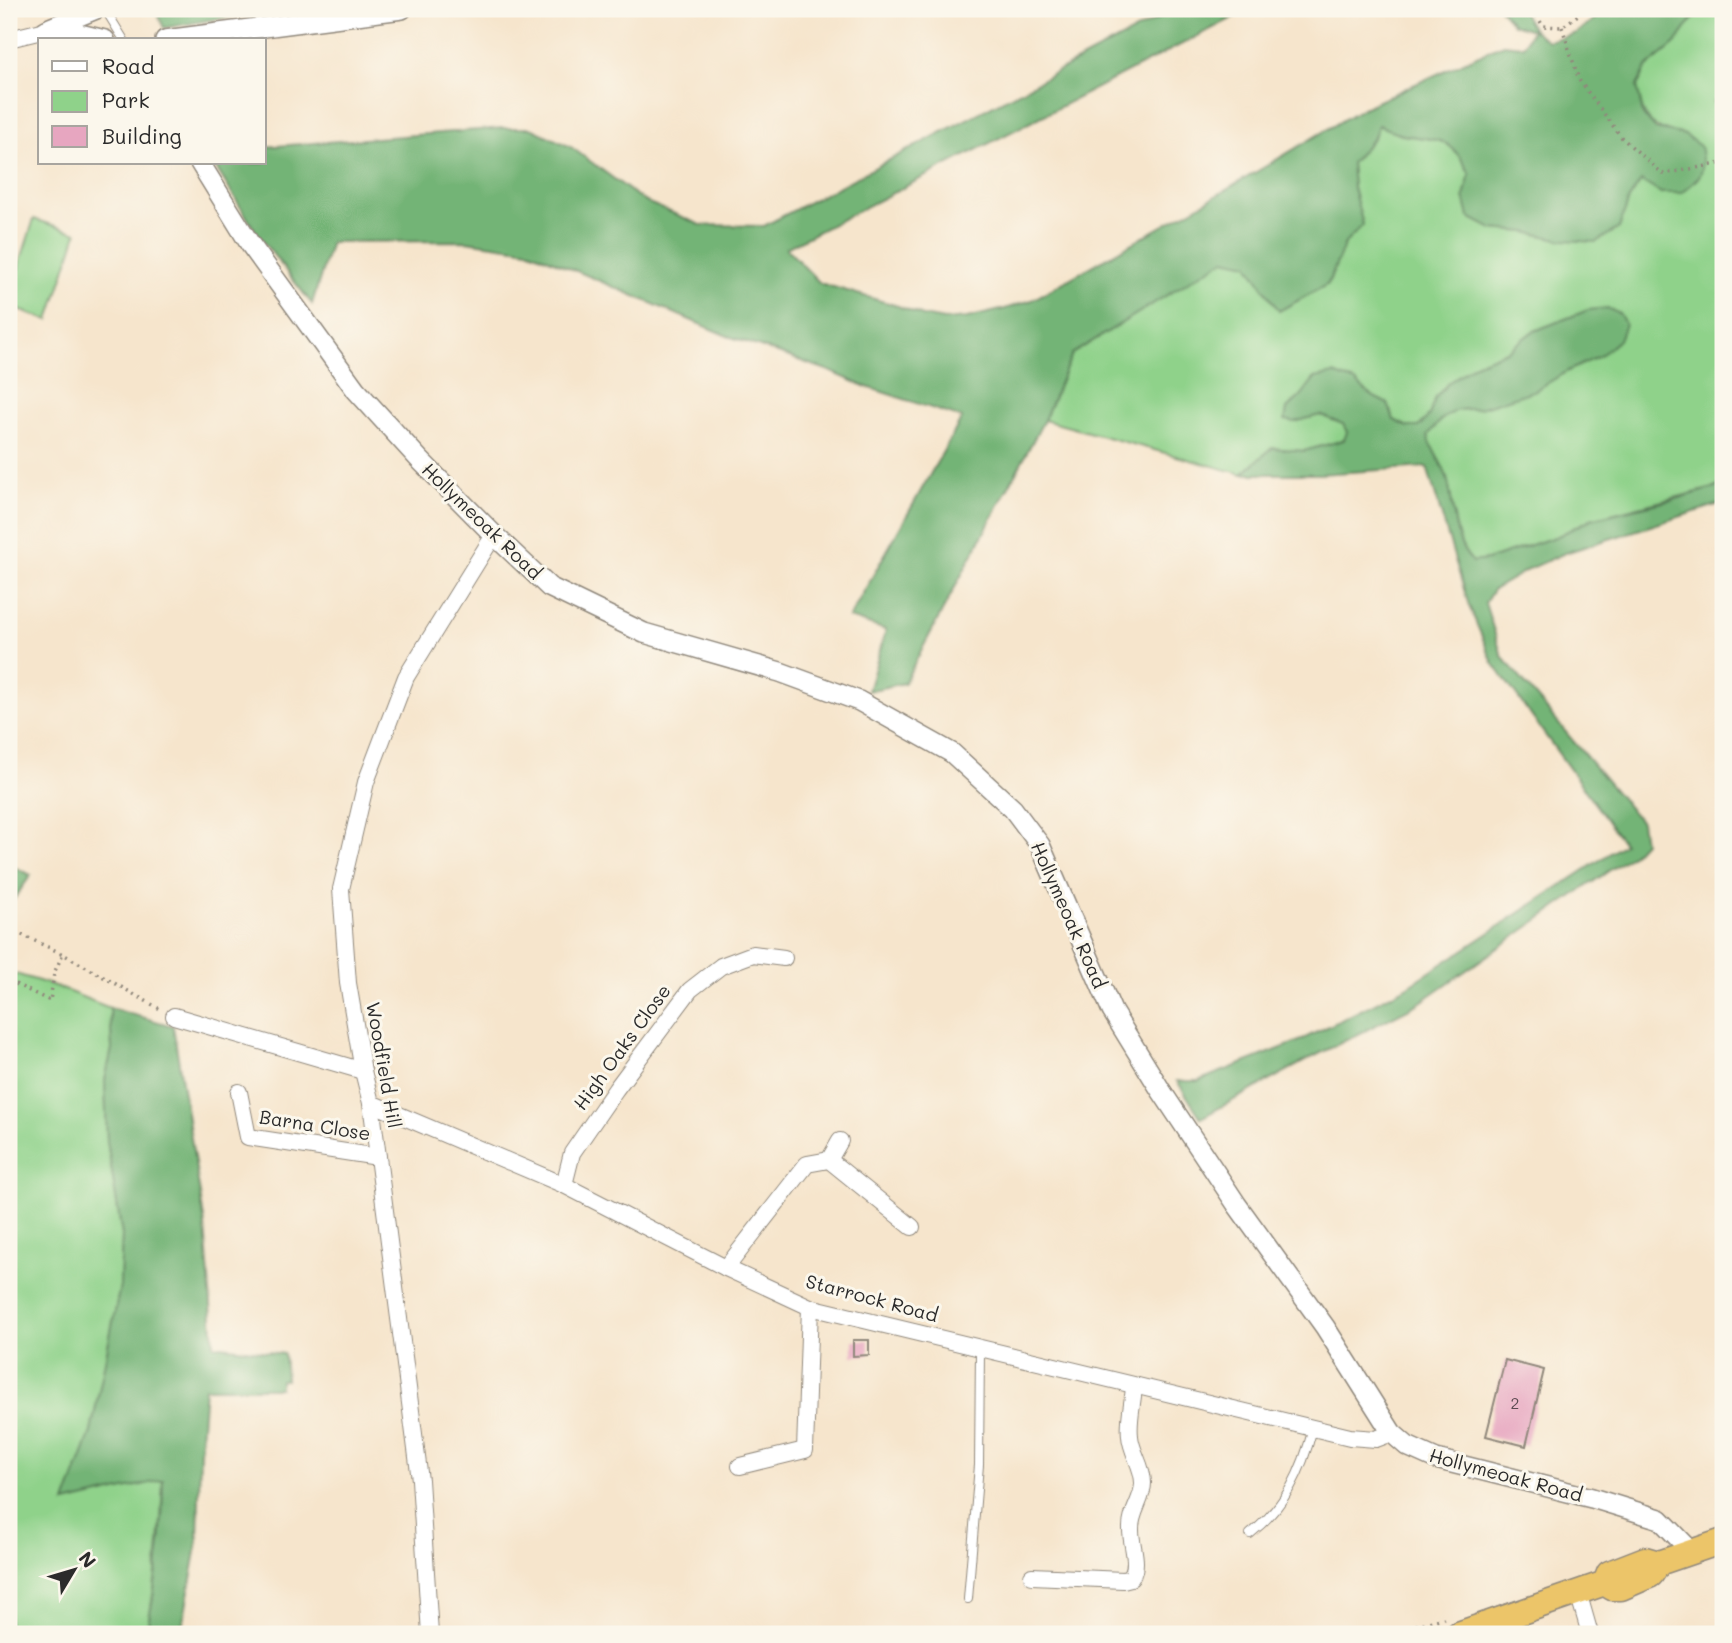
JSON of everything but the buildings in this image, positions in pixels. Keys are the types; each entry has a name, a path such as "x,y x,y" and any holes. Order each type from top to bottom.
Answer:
{"highway":[{"path":"1453,1626 1605,1583 1609,1573 1645,1559 1659,1563 1723,1542"}],"street":[{"path":"9,39 46,30 96,9"},
{"path":"180,38 402,9"},
{"path":"46,30 67,31 97,38"},
{"name":"Hollymeoak Road","path":"201,164 250,244 356,390 419,459 550,587 644,633 780,672 859,701 952,752 1013,809 1040,845 1119,1022 1237,1205 1325,1327 1392,1433 1407,1446 1436,1459 1660,1519 1692,1552"},
{"name":"Woodfield Hill","path":"430,1634 420,1480 371,1103 348,983 341,890 366,782 406,677 494,535"},
{"name":"High Oaks Close","path":"564,1185 572,1153 616,1088 690,990 721,966 752,954 784,958"},
{"path":"174,1016 363,1071"},
{"name":"Barna Close","path":"239,1092 248,1137 378,1157"},
{"name":"Starrock Road","path":"371,1103 564,1185 726,1268 810,1307 1350,1437 1376,1439 1392,1433"},
{"path":"829,1160 840,1141"},
{"path":"726,1268 807,1164 829,1160 912,1227"},
{"path":"740,1466 805,1450 810,1307"},
{"path":"1032,1576 1123,1580 1131,1578 1135,1571 1132,1514 1142,1496 1143,1475 1129,1436 1134,1387"},
{"path":"1578,1592 1590,1634"}],"lane":[{"path":"105,9 123,38"},
{"path":"968,1599 979,1465 980,1349"},
{"path":"1250,1534 1272,1515 1294,1482 1303,1463 1313,1428"}],"path":[{"path":"1533,9 1543,26 1562,27 1586,9"},
{"path":"1562,27 1579,80 1622,138 1663,174 1723,163"},
{"path":"9,929 63,954 174,1016"},
{"path":"9,981 50,1001 54,973 63,954"},
{"path":"1382,1634 1453,1626"}],"green space":[{"path":"155,9 275,9 164,28"},
{"path":"1176,9 1250,9 786,248 820,283 923,316 944,320 967,318 1032,300 1226,190 1363,108 1503,44 1523,46 1532,30 1513,24 1500,9 1521,9 1533,30 1548,41 1576,33 1607,9 1709,9 1692,20 1675,44 1647,67 1637,86 1643,115 1656,129 1685,135 1700,146 1703,163 1701,174 1681,193 1661,193 1641,181 1629,199 1619,228 1596,242 1563,240 1526,232 1492,229 1469,217 1464,197 1470,174 1456,152 1444,142 1401,134 1378,125 1374,137 1351,163 1353,188 1363,225 1345,243 1328,284 1279,311 1248,264 1225,259 1072,354 1044,420 904,683 868,691 886,630 849,618 962,418 864,386 827,370 725,335 528,250 466,241 331,242 312,304 258,235 214,164 266,164 266,147 531,128 571,147 644,201 701,225 764,226"},
{"path":"1709,9 1723,9 1723,96 1714,102 1723,109 1723,482 1717,487 1591,519 1558,536 1487,560 1473,562 1466,553 1457,533 1446,475 1428,435 1442,419 1457,410 1480,408 1600,356 1588,310 1532,332 1509,350 1475,364 1435,398 1429,416 1419,427 1408,427 1394,420 1388,404 1370,395 1315,378 1287,409 1294,422 1320,415 1343,424 1348,432 1344,440 1304,451 1272,448 1242,474 1044,420 1072,354 1225,259 1248,264 1279,311 1328,284 1345,243 1363,225 1353,188 1351,163 1374,137 1378,125 1401,135 1442,140 1458,152 1470,174 1464,197 1492,229 1526,232 1619,228 1629,199 1641,181 1661,193 1685,135 1662,129 1649,121 1642,108 1637,86 1647,67 1675,44 1692,20"},
{"path":"34,219 77,233 49,320 9,307 9,297"},
{"path":"1607,308 1620,314 1625,324 1619,340 1600,356 1536,390 1480,408 1457,410 1442,419 1428,435 1446,475 1457,533 1466,554 1473,562 1487,560 1558,536 1591,519 1676,499 1717,487 1723,482 1723,503 1565,553 1529,569 1493,590 1485,603 1502,656 1641,822 1644,842 1633,854 1418,1004 1201,1118 1177,1081 1198,1081 1297,1042 1407,987 1624,844 1493,663 1469,606 1427,467 1319,474 1242,474 1272,448 1304,451 1344,440 1347,432 1343,424 1320,415 1294,422 1285,420 1287,409 1315,378 1334,374 1356,382 1370,395 1388,404 1394,420 1408,427 1419,427 1429,416 1435,398 1448,383 1475,364 1509,350 1532,332 1588,310"},
{"path":"9,865 31,875 9,906"},
{"path":"9,972 52,985 110,1008 112,1049 105,1080 107,1141 122,1235 120,1286 91,1432 65,1503 163,1479 158,1557 146,1634 9,1634"},
{"path":"110,1008 173,1026 205,1225 214,1345 284,1354 286,1380 280,1380 280,1388 205,1388 198,1541 181,1634 146,1634 159,1557 163,1480 65,1503 91,1432 120,1286 122,1235 107,1141 105,1080 112,1049"}]}
